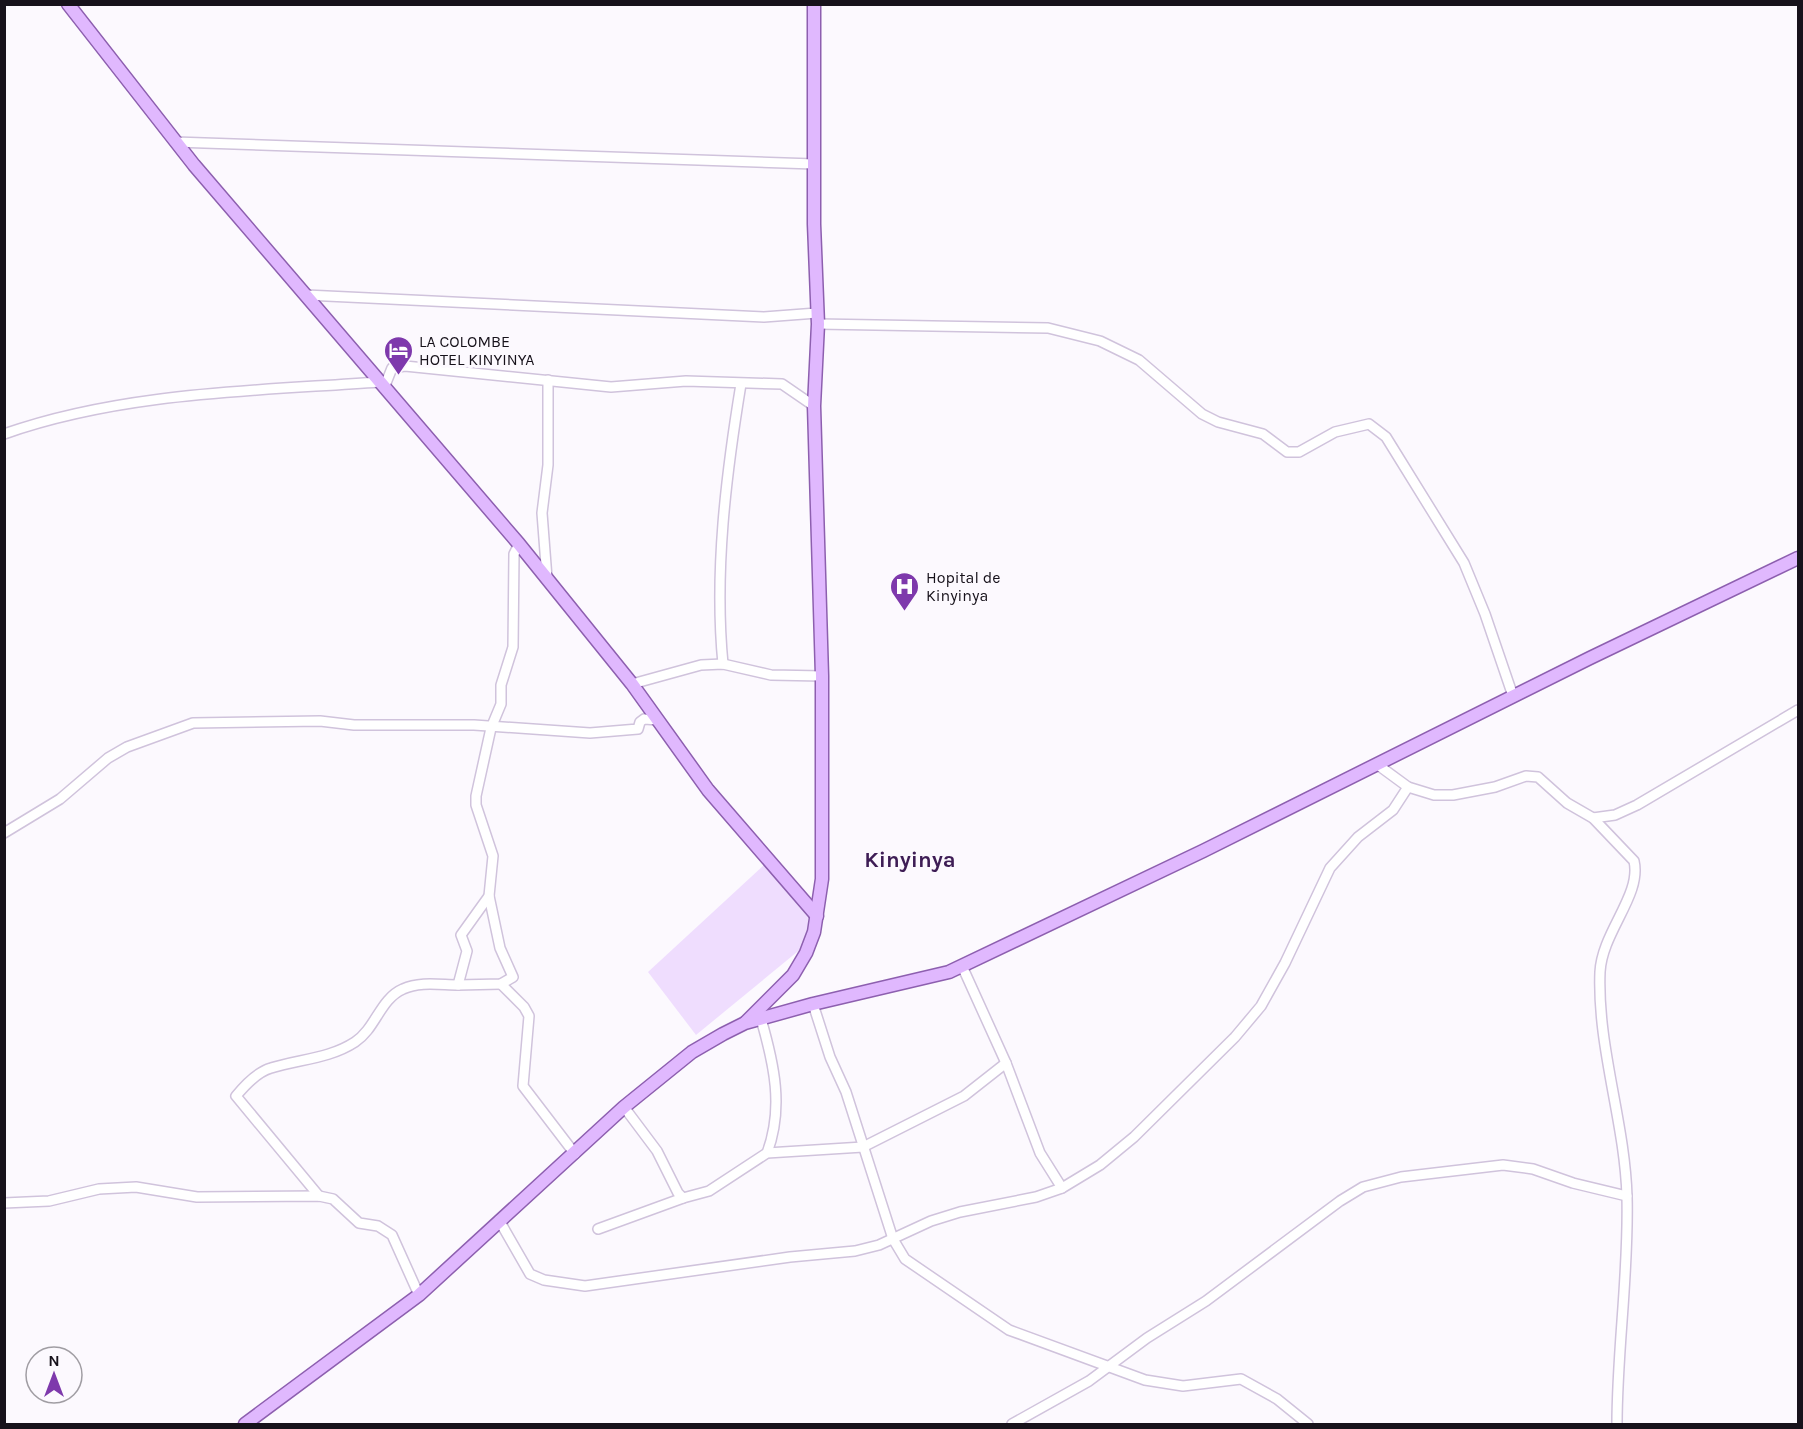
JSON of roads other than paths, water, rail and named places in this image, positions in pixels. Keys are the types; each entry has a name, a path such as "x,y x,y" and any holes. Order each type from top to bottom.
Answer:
{"main road":[{"path":"68,4 175,142 519,544 632,684 708,790 817,916"},
{"path":"745,1023 793,975 811,943 822,879 822,676 814,406 817,318 814,4"},
{"path":"245,1425 418,1295 624,1107 692,1052 745,1023 813,1004 914,982 962,966 1378,765 1513,696 1798,558"}],"street":[{"path":"175,142 814,164"},
{"path":"306,295 1048,328 1100,341 1139,360 1181,395 1187,404 1209,418 1263,434 1287,452 1299,452 1335,432 1369,424 1386,437 1464,564 1485,614 1513,696"},
{"path":"4,434 97,409 194,396 382,385 392,368 397,366 611,387 686,381 782,384 814,406"},
{"path":"547,579 542,513 548,465 548,380"},
{"path":"723,664 719,622 721,564 741,384"},
{"path":"319,1196 236,1096 257,1075 270,1068 342,1050 368,1031 389,998 403,989 418,984 501,984 513,977 500,948 489,896 493,856 476,805 476,796 491,728 501,704 501,686 513,647 514,554 519,544"},
{"path":"632,684 701,665 723,664 771,675 822,676"},
{"path":"1593,818 1615,815 1637,805 1798,710"},
{"path":"4,833 60,799 108,758 127,747 193,723 213,725 232,722 320,721 354,725 415,724 612,733 638,729 640,722 644,719 658,720"},
{"path":"1378,765 1408,787 1434,795 1453,795 1495,787 1534,776 1542,779 1567,803 1593,818 1630,855 1636,868 1635,882 1604,947 1600,968 1600,1002 1622,1142 1627,1196 1626,1273 1617,1425"},
{"path":"499,1220 530,1274 544,1280 585,1286 790,1257 843,1253 879,1245 931,1221 960,1212 1036,1197 1062,1188 1100,1165 1134,1137 1235,1037 1261,1006 1285,963 1330,868 1358,837 1393,810 1408,787"},
{"path":"458,985 467,951 461,935 489,896"},
{"path":"962,966 1006,1063 1040,1153 1062,1188"},
{"path":"501,984 524,1007 529,1016 523,1086 575,1154"},
{"path":"813,1004 893,1239 905,1258 1009,1330 1077,1353 1105,1368 1145,1380 1183,1386 1241,1379 1277,1399 1308,1425"},
{"path":"761,1019 774,1066 776,1094 774,1134 766,1153"},
{"path":"598,1229 709,1191 766,1153 863,1147 964,1096 1006,1063"},
{"path":"624,1107 657,1151 683,1198"},
{"path":"1012,1425 1089,1381 1147,1338 1206,1301 1340,1201 1363,1187 1413,1176 1503,1165 1533,1169 1574,1183 1627,1196"},
{"path":"4,1203 49,1201 99,1189 136,1187 197,1197 319,1196 333,1199 359,1223 378,1226 392,1236 418,1295"}],"place":[{"name":"LA COLOMBE HOTEL KINYINYA","path":"398,376"},
{"name":"Hopital de Kinyinya","path":"905,612"}],"district":[{"name":"Kinyinya","path":"910,860"}]}
